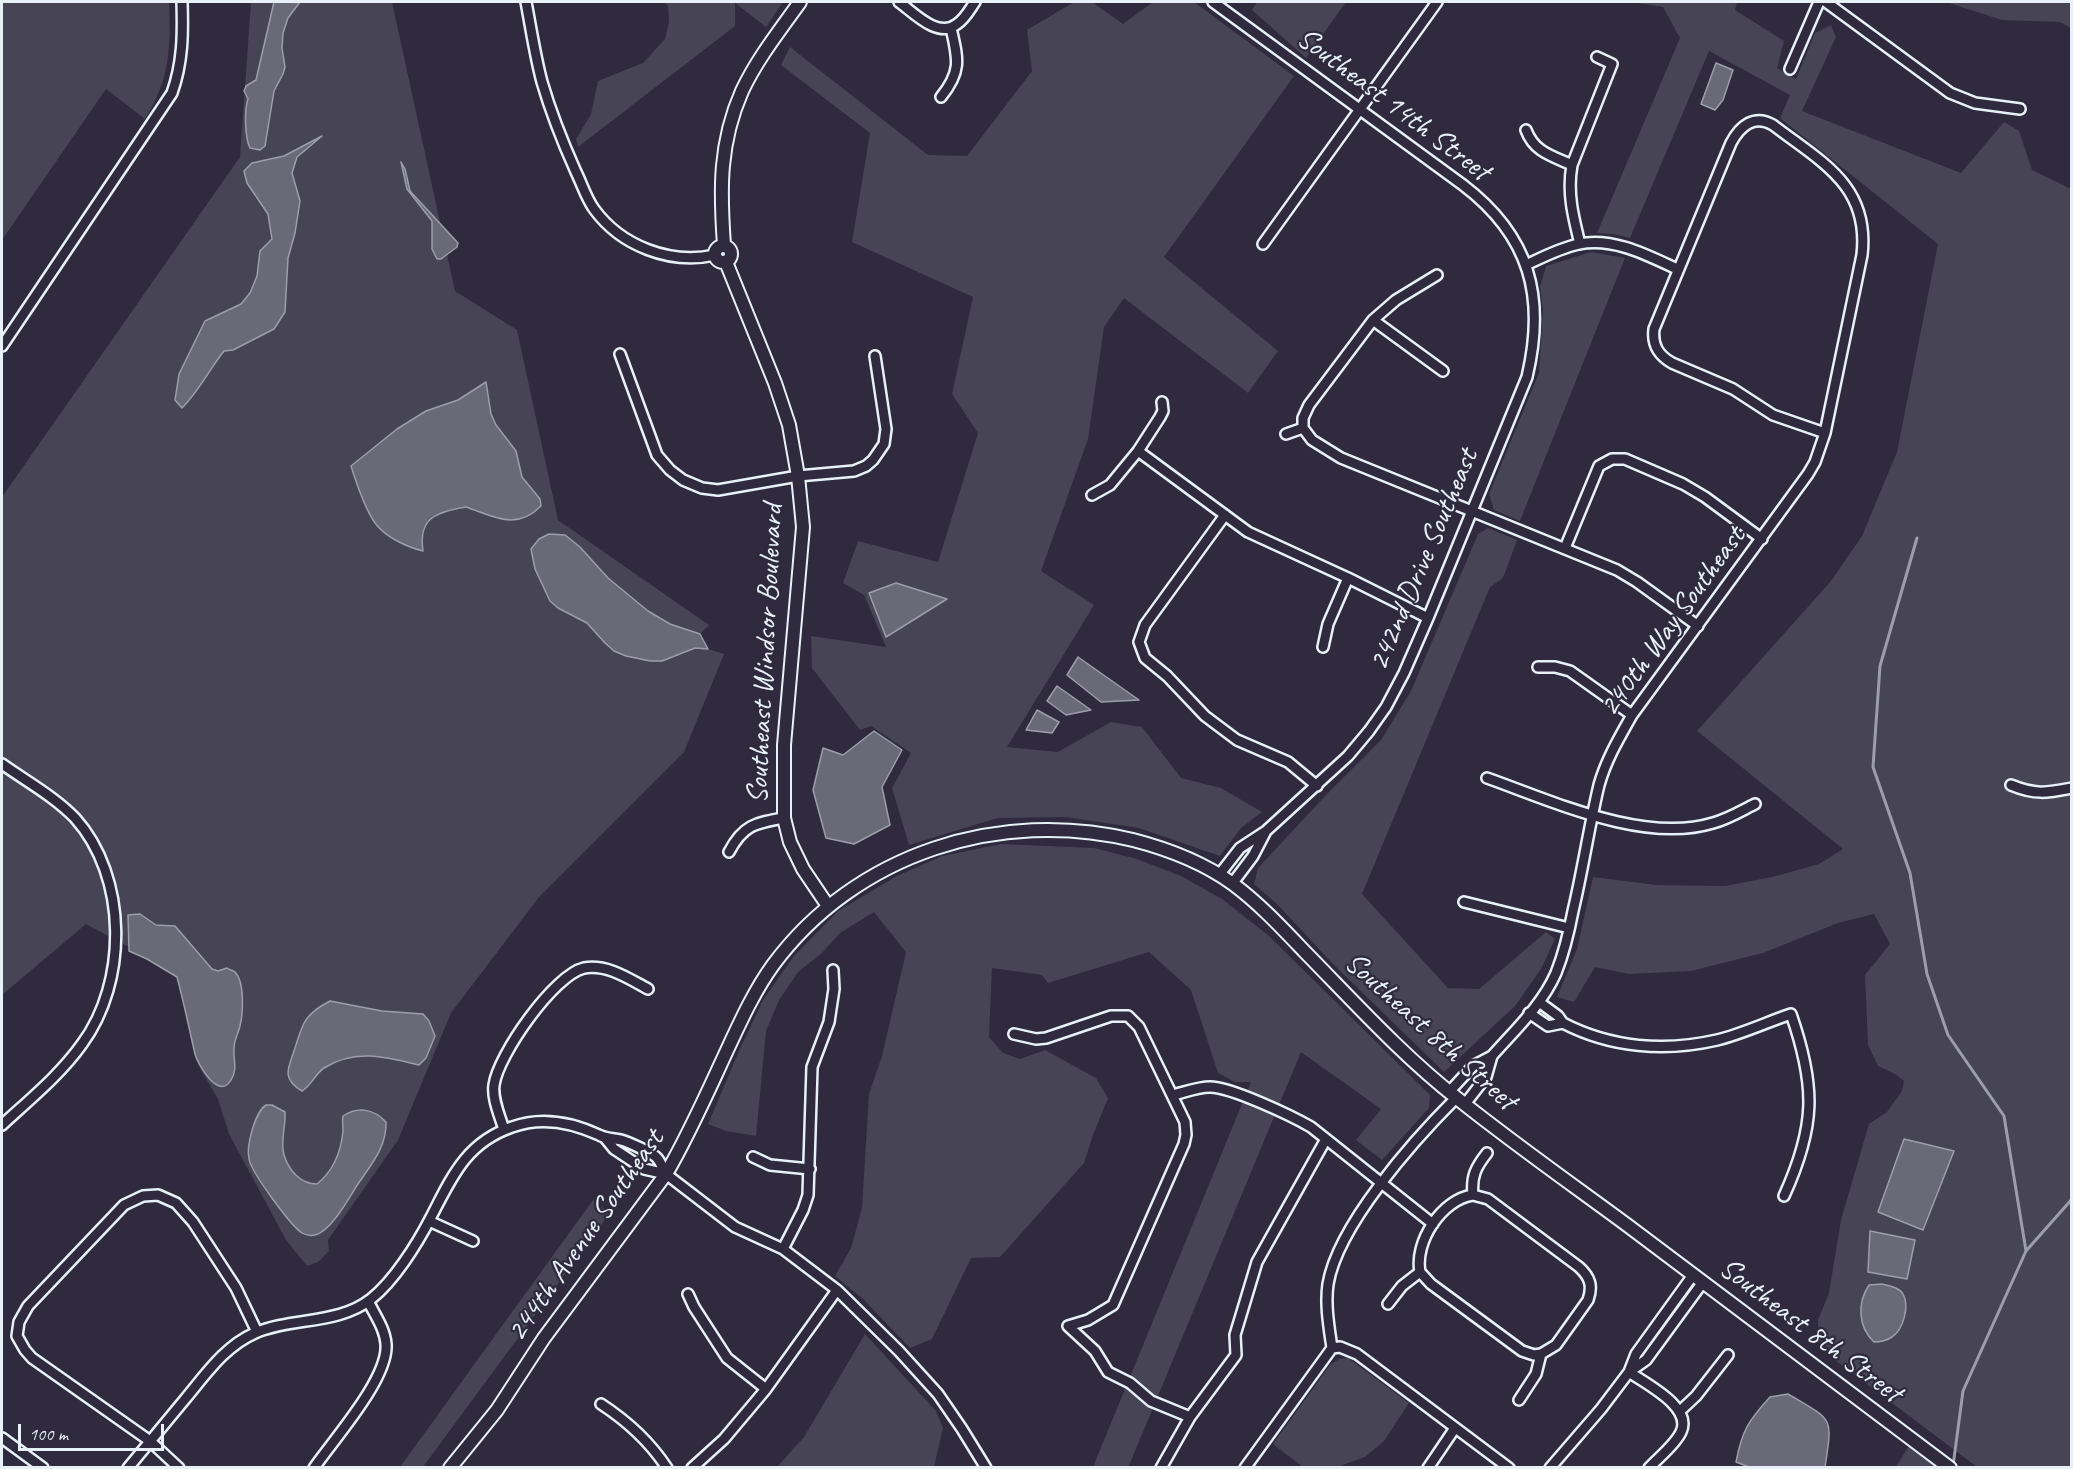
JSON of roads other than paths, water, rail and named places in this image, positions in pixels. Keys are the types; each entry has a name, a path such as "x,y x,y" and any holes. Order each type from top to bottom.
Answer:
{"street":[{"path":"2,346 172,93 179,74 182,53 182,2"},
{"path":"526,2 542,81 566,149 593,208 609,225 640,247 681,258 721,258"},
{"name":"Southeast Windsor Boulevard","path":"800,2 770,44 742,90 733,116 721,169 720,195 724,245 729,247 732,254 730,259 721,258 775,383 789,425 798,476 802,527 784,745 784,818 790,842 803,869 828,906"},
{"path":"899,2 937,28 951,28 962,20 975,2"},
{"name":"Southeast 14th Street","path":"1213,2 1490,208 1505,226 1526,265"},
{"path":"1263,244 1437,2"},
{"path":"1790,69 1819,2"},
{"path":"1826,2 1950,93 1975,103 2020,108"},
{"path":"941,97 952,84 956,74 957,60 951,28"},
{"path":"1580,244 1569,197 1572,165 1612,64 1597,57"},
{"name":"240th Way Southeast","path":"1457,1098 1473,1066 1492,1056 1539,1002 1556,972 1569,928 1599,784 1610,754 1632,715 1762,539 1815,462 1825,433 1862,255 1863,231 1857,206 1837,175 1766,121 1750,122 1736,134 1677,269"},
{"path":"1526,130 1531,142 1542,152 1572,165"},
{"path":"1526,265 1556,251 1580,244 1600,243 1633,250 1677,269 1654,329 1653,337 1658,352 1672,363 1733,388 1773,415 1825,433"},
{"name":"242nd Drive Southeast","path":"1219,875 1240,848 1266,831 1348,756 1386,707 1404,673 1527,377 1535,319 1526,265"},
{"path":"1437,275 1396,300 1373,320 1309,405 1303,418 1303,428 1312,440 1341,458 1617,570 1698,626"},
{"path":"1373,320 1443,371"},
{"path":"620,354 657,455 670,470 683,480 702,489 718,490 798,476 854,471 866,466 879,454 884,444 886,429 875,356"},
{"path":"1092,495 1110,485 1138,451 1160,417 1162,402"},
{"path":"1286,434 1303,428"},
{"path":"1138,451 1248,532 1428,618"},
{"path":"1565,548 1594,474 1605,461 1619,458 1683,484 1705,497 1762,539"},
{"path":"1225,515 1145,625 1139,642 1145,658 1167,676 1205,716 1222,730 1237,740 1288,762 1317,786"},
{"path":"1323,647 1328,624 1348,578"},
{"path":"1538,667 1556,666 1570,671 1632,715"},
{"path":"2,764 50,797 74,817 93,842 106,872 112,899 115,931 114,964 96,1022 82,1044 65,1064 2,1125"},
{"path":"1487,778 1593,816 1656,828 1678,829 1713,823 1755,804"},
{"path":"2011,785 2045,794 2072,788"},
{"path":"729,852 736,838 747,828 759,822 784,818"},
{"name":"Southeast 8th Street","path":"828,906 867,880 912,856 948,844 994,833 1036,828 1083,831 1148,844 1186,858 1219,875 1262,909 1377,1025 1457,1098 1950,1467"},
{"name":"242nd Drive Southeast","path":"1232,884 1253,856 1266,831"},
{"path":"1464,902 1569,928"},
{"name":"244th Avenue Southeast","path":"450,1467 497,1410 544,1338 666,1174 681,1148 755,992 792,942 828,906"},
{"path":"504,1130 494,1088 496,1073 509,1047 555,987 569,974 596,968 608,969 648,989"},
{"path":"783,1249 808,1195 812,1067 829,1022 834,988 833,970"},
{"path":"1539,1002 1563,1023 1579,1031 1619,1043 1670,1047 1719,1039 1791,1014 1802,1045 1810,1099 1808,1125 1802,1151 1784,1196"},
{"path":"1529,1013 1548,1026 1563,1023"},
{"path":"1014,1034 1036,1039 1046,1038 1111,1016 1128,1016 1139,1027 1173,1095 1185,1122 1184,1144 1113,1305 1088,1320 1068,1326 1095,1351 1108,1371 1130,1383 1151,1401 1190,1418"},
{"name":"240th Way Southeast","path":"1332,1348 1327,1300 1328,1284 1336,1257 1359,1216 1382,1184 1426,1128 1457,1098 1486,1077 1492,1056"},
{"path":"1173,1095 1210,1087 1230,1091 1295,1118 1326,1139 1433,1224"},
{"path":"128,1467 218,1360 243,1338 288,1323 330,1318 376,1295 402,1265 456,1170 478,1145 504,1130 524,1123 557,1121 585,1129 605,1138 621,1140 657,1158 666,1174 735,1227 783,1249 837,1290 938,1394 986,1467"},
{"path":"605,1138 614,1149 644,1169 666,1174"},
{"path":"1161,1467 1190,1418 1236,1355 1235,1335 1257,1262 1326,1139"},
{"path":"1473,1195 1473,1174 1487,1153"},
{"path":"753,1156 770,1164 810,1169"},
{"path":"179,1467 150,1441 32,1358 18,1336 19,1322 28,1306 116,1212 133,1199 158,1195 176,1203 194,1222 236,1288 257,1332"},
{"path":"1473,1195 1488,1199 1579,1267 1589,1278 1591,1285 1588,1300 1556,1345 1541,1354 1534,1355 1522,1351 1431,1284 1420,1272 1419,1253 1433,1224 1458,1200 1473,1195"},
{"path":"429,1221 473,1241"},
{"path":"1388,1304 1402,1286 1420,1272"},
{"path":"1550,1467 1595,1417 1629,1372 1646,1360 1698,1278"},
{"path":"692,1467 724,1439 766,1389 837,1290"},
{"path":"688,1294 726,1358 766,1389"},
{"path":"314,1467 373,1387 385,1362 386,1342 368,1301"},
{"path":"1245,1467 1332,1348 1340,1347 1357,1354 1509,1467"},
{"path":"1519,1401 1536,1374 1541,1354"},
{"path":"1680,1411 1696,1396 1728,1355"},
{"path":"1629,1372 1671,1402 1683,1418 1681,1432 1649,1467"},
{"path":"601,1404 630,1425 667,1467"},
{"path":"1428,1467 1455,1428"},
{"path":"2,1438 43,1467"}],"water":[{"path":"274,2 300,2 288,18 283,33 282,48 285,67 274,91 265,146 260,150 250,148 248,143 246,117 248,99 244,91 246,86 256,80"},
{"path":"1716,63 1733,70 1723,100 1715,110 1701,104"},
{"path":"322,136 297,157 292,173 300,201 288,258 285,312 274,329 233,350 224,351 194,395 182,408 175,400 179,374 205,321 241,304 250,293 257,276 260,251 272,239 268,214 247,183 244,171 252,163 284,156"},
{"path":"401,162 410,191 458,243 457,247 441,259 437,259 432,249 432,221 407,189"},
{"path":"486,382 491,414 496,425 516,451 522,477 540,499 541,506 532,514 514,520 496,518 466,507 438,514 431,518 423,531 423,551 397,541 384,533 372,517 351,466 397,429 426,411 458,400"},
{"path":"549,534 565,535 580,547 608,578 648,611 670,624 700,634 708,649 695,648 662,661 626,656 614,651 587,623 558,608 550,601 535,569 531,549 539,539"},
{"path":"896,583 947,599 886,637 869,593"},
{"path":"1078,657 1139,700 1101,702 1067,675"},
{"path":"1057,686 1091,710 1066,715 1047,701"},
{"path":"1037,710 1059,722 1052,733 1026,730"},
{"path":"874,731 902,750 882,787 890,825 854,844 826,838 813,790 823,748 843,755"},
{"path":"140,914 156,925 175,926 212,969 218,971 227,968 234,971 238,977 242,990 242,1014 234,1045 234,1072 226,1085 215,1084 197,1059 177,977 129,951 128,915"},
{"path":"330,1001 382,1011 423,1014 429,1021 435,1036 426,1058 419,1065 383,1057 347,1058 324,1068 302,1091 289,1077 290,1061 306,1020 315,1010"},
{"path":"266,1105 272,1105 285,1112 283,1145 289,1166 296,1176 306,1182 317,1184 328,1173 338,1154 342,1139 343,1116 354,1111 366,1110 386,1122 384,1140 380,1149 343,1207 321,1233 310,1235 302,1233 272,1198 251,1166 248,1153 250,1138 258,1115"},
{"path":"1904,1139 1954,1151 1923,1230 1878,1212"},
{"path":"1870,1231 1915,1240 1907,1279 1868,1272"},
{"path":"1882,1284 1899,1290 1903,1294 1906,1305 1902,1323 1896,1334 1886,1340 1874,1342 1862,1322 1862,1299 1869,1285"},
{"path":"1788,1394 1814,1409 1826,1421 1829,1437 1825,1467 1749,1467 1736,1462 1744,1433 1757,1412 1770,1397"}],"waterway":[{"path":"1917,538 1880,666 1873,767 1910,873 1927,974 1948,1035 2004,1116 2026,1251 1963,1391 1953,1466"},
{"path":"2026,1251 2072,1199"}]}
